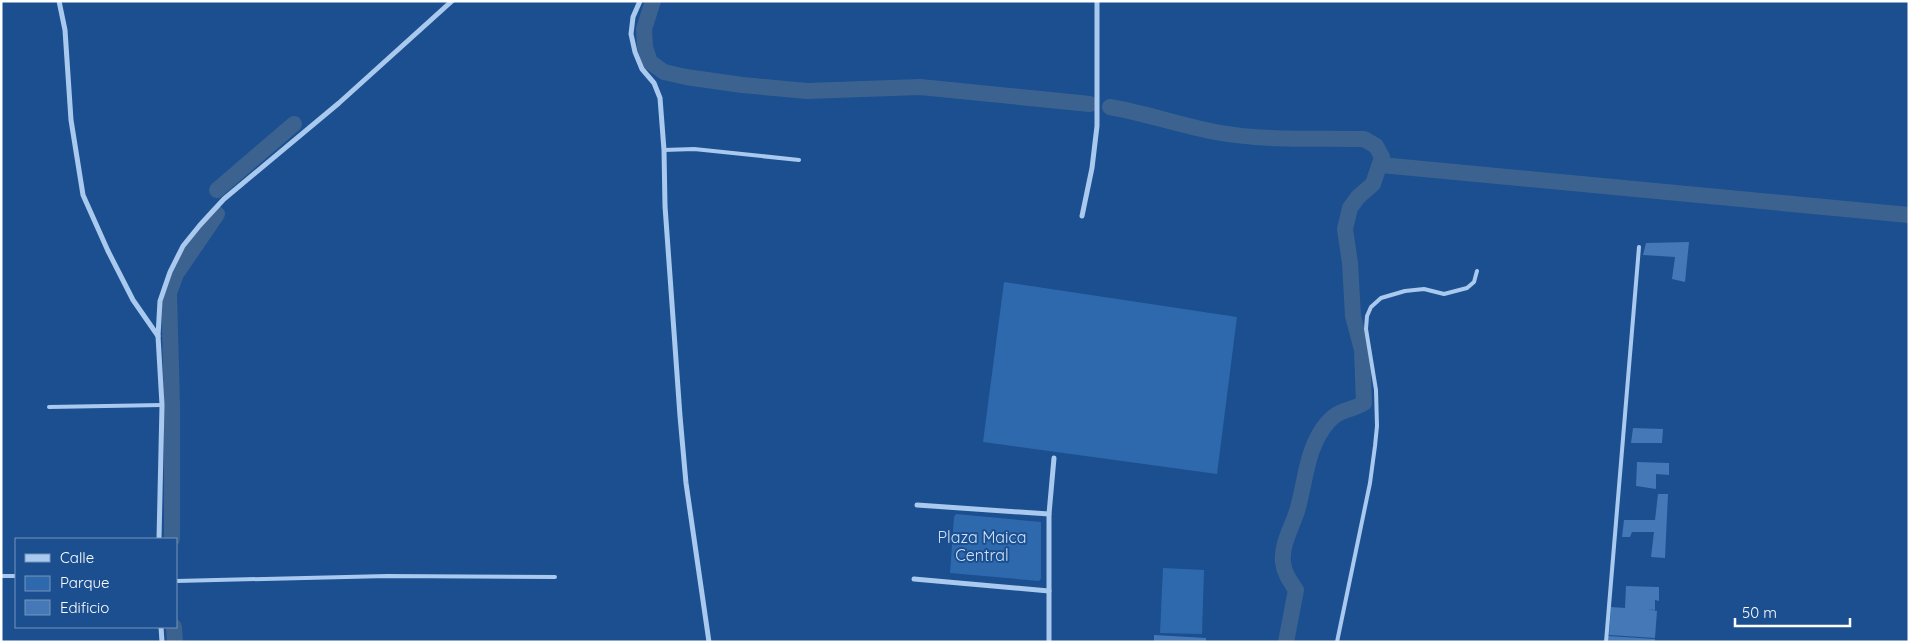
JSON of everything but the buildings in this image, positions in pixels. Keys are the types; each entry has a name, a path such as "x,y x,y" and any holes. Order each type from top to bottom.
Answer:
{"street":[{"path":"59,1 65,30 72,120 84,196 104,244 133,300 158,336"},
{"path":"160,538 162,405 158,336 160,300 170,272 184,246 224,199 338,103 452,1"},
{"path":"640,1 633,17 631,34 635,52 642,69 654,83 660,98 664,150 664,206 686,483 709,642"},
{"path":"1082,216 1092,168 1097,126 1097,1"},
{"path":"1049,642 1049,514 1054,458"},
{"path":"917,506 1049,514"},
{"path":"914,579 1049,591"},
{"path":"161,628 162,642"}],"lane":[{"path":"664,150 735,153 799,160"},
{"path":"1606,642 1639,247"},
{"path":"1337,642 1370,484 1376,446 1376,390 1366,329 1367,316 1371,307 1381,298 1405,291 1424,289 1444,294 1467,288 1474,282 1477,271"},
{"path":"48,407 162,405"},
{"path":"1,576 15,576"},
{"path":"178,581 387,576 555,576"}],"green space":[{"path":"1004,282 1237,317 1217,474 983,442"},
{"name":"Plaza Maica Central","path":"956,514 1041,522 1041,579 1039,581 950,573 954,517"},
{"path":"1163,568 1204,570 1202,634 1160,633"}],"waterway":[{"path":"653,1 644,29 645,47 650,62 664,72 742,85 807,91 920,87 1090,104"},
{"path":"1110,107 1233,135 1364,139 1376,146 1382,157 1373,184 1358,197 1350,208 1345,229 1350,263 1353,316 1362,350 1364,403 1341,412 1332,418 1321,432 1311,453 1300,500 1287,536 1283,556 1285,570 1296,590 1286,642"},
{"path":"217,190 294,124"},
{"path":"1381,165 1909,215"},
{"path":"172,538 172,405 169,293 176,274 217,214"},
{"path":"174,628 175,642"}]}
